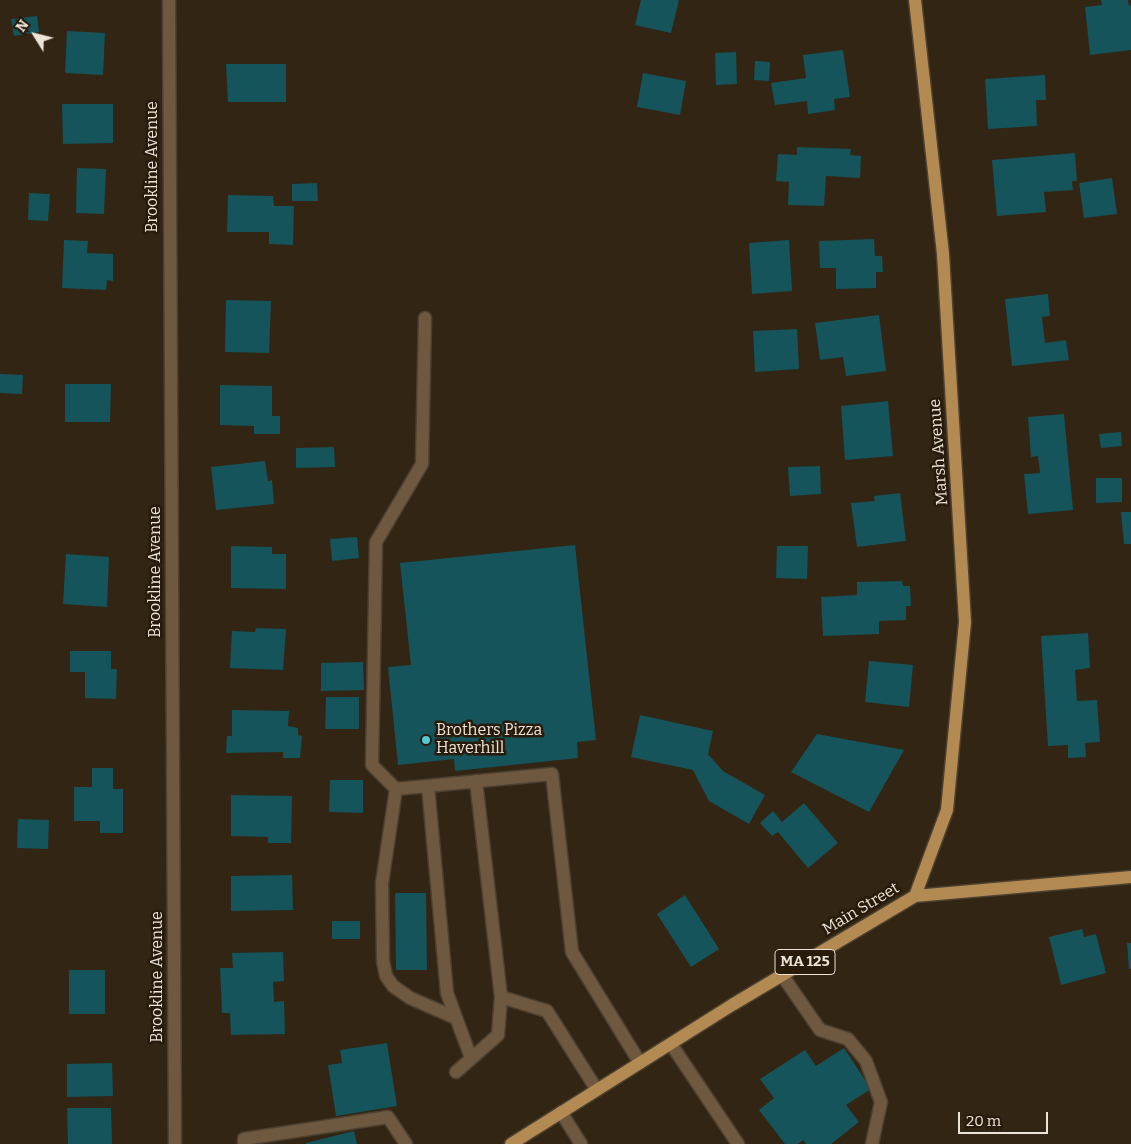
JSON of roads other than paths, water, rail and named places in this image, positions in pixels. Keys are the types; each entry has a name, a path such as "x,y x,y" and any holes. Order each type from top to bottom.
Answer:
{"main road":[{"name":"Marsh Avenue","path":"915,0 943,254 965,622 947,810 915,896"},
{"name":"Main Street","path":"512,1144 782,975 915,896 1131,877"}],"street":[{"name":"Brookline Avenue","path":"169,0 175,1144"},
{"path":"396,789 372,765 376,542 422,464 425,318"},
{"path":"396,789 552,774 572,952 640,1063"},
{"path":"456,1072 498,1035 501,996 476,781"},
{"path":"428,786 447,993 471,1058"},
{"path":"396,789 382,883 383,960 386,976 393,986 410,998 456,1018"},
{"path":"782,975 820,1030 848,1039 866,1061 881,1102 872,1144"},
{"path":"501,996 547,1011 598,1090"},
{"path":"671,1044 738,1144"},
{"path":"561,1112 579,1143"},
{"path":"244,1144 244,1139 388,1117 406,1144"}],"place":[{"name":"Brothers Pizza Haverhill","path":"426,740"}]}
